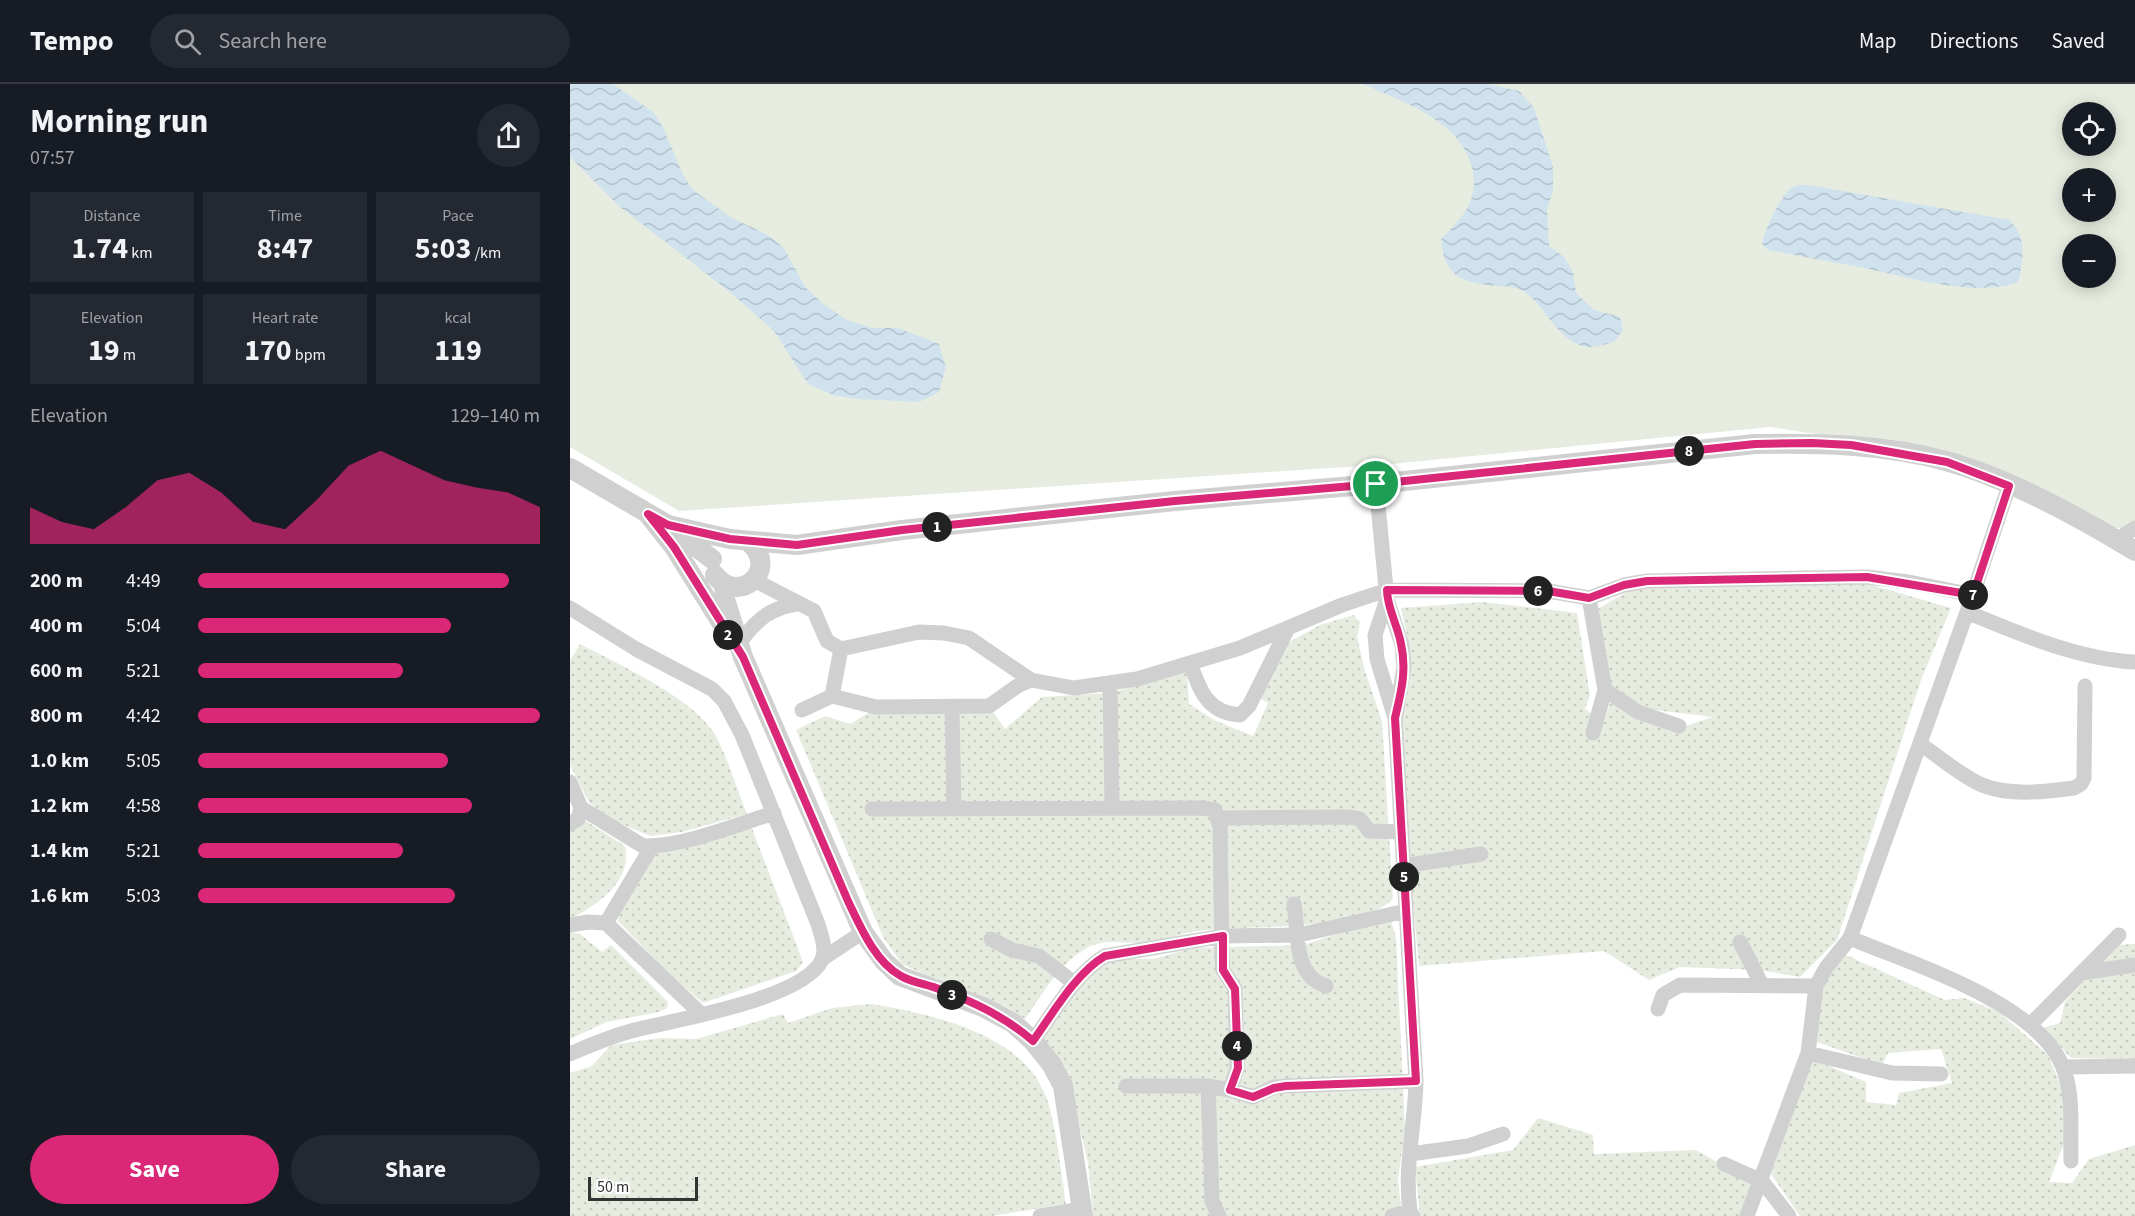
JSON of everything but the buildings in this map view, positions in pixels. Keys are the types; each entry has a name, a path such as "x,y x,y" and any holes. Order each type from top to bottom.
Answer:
{"street":[{"path":"668,525 740,540 797,545 902,530 1163,502 1376,484 1755,444 1812,443 1851,445 1947,462 2009,486 2089,523 2135,551"},
{"path":"570,468 668,525 712,560"},
{"path":"1376,484 1387,595 1402,645 1404,667 1395,718 1416,1081 1406,1184 1411,1214 1392,1216"},
{"path":"1747,1216 1808,1053 1816,986 1826,968 1850,938 1973,595 2009,486"},
{"path":"648,514 674,547 743,648"},
{"path":"2116,540 2135,528"},
{"path":"740,540 715,550 712,560 717,577 745,579 814,611 827,640 841,649 919,632 945,633 969,638 1031,680 1074,688 1110,684 1191,663 1287,630 1342,605 1387,595 1548,591 1589,598 1624,585 1647,581 1867,577 1973,595"},
{"path":"740,540 760,556 745,579"},
{"path":"797,545 745,579 725,599 743,648 863,932 884,962 900,976 983,1007 1013,1023 1033,1041 1052,1065 1063,1086 1082,1212 1040,1216"},
{"path":"1387,595 1375,635 1377,659 1395,718"},
{"path":"1589,598 1605,690 1593,733"},
{"path":"743,648 759,618 770,611 797,604"},
{"path":"570,608 636,649 712,689 724,701 742,735 818,924 824,948 822,959"},
{"path":"1967,612 2019,633 2099,657 2135,663"},
{"path":"1191,663 1208,703 1215,709 1240,715 1249,706 1287,630"},
{"path":"832,696 841,649"},
{"path":"802,710 832,696 876,707 989,706 1019,685 1031,680"},
{"path":"1110,684 1112,808"},
{"path":"1920,744 1980,784 1997,790 2017,792 2074,788 2081,784 2084,778 2085,686"},
{"path":"1605,690 1638,712 1679,726"},
{"path":"952,707 954,809"},
{"path":"570,782 581,808 635,842 652,846 681,841 774,813"},
{"path":"570,824 578,819 581,808"},
{"path":"872,809 1204,808 1215,810 1219,818 1223,970 1235,989 1238,1068 1230,1090"},
{"path":"1219,818 1350,817 1360,819 1369,831 1401,832"},
{"path":"606,923 652,846"},
{"path":"1403,866 1481,854"},
{"path":"1294,904 1300,961 1316,982 1326,986"},
{"path":"1033,1041 1074,983 1091,964 1105,956 1223,936 1299,935 1406,911"},
{"path":"570,925 588,922 606,923 700,1013"},
{"path":"570,1054 608,1038 772,995 802,979 822,959 863,932"},
{"path":"2030,1025 2119,935"},
{"path":"1850,938 1977,990 2042,1035 2063,1067 2069,1090 2070,1161"},
{"path":"991,939 1012,950 1039,956 1074,983"},
{"path":"1740,942 1762,985"},
{"path":"2081,973 2135,964"},
{"path":"1659,1009 1663,995 1680,985 1816,986"},
{"path":"1808,1053 1892,1073 1941,1074"},
{"path":"2063,1067 2135,1066"},
{"path":"1126,1086 1208,1086 1253,1097 1274,1088 1286,1086 1416,1081"},
{"path":"1208,1086 1212,1201 1220,1216"},
{"path":"1410,1154 1468,1146 1503,1134"},
{"path":"1724,1164 1762,1181 1789,1216"}],"shaded area":[{"path":"570,84 2135,84 2135,528 2112,528 1952,455 1770,427 1391,464 679,511 570,447"},
{"path":"1868,584 1951,608 1921,680 1837,940 1800,977 1760,970 1680,967 1649,980 1604,951 1419,966 1409,859 1401,711 1409,683 1410,660 1401,608 1482,602 1577,613 1590,695 1585,709 1604,723 1611,699 1670,731 1713,717 1647,709 1608,689 1596,610 1637,586"},
{"path":"1354,615 1360,623 1357,637 1365,671 1382,721 1393,899 1377,910 1329,922 1199,931 1145,943 1108,942 1094,945 1077,954 1060,970 1025,1019 984,997 938,981 902,964 883,937 796,730 825,716 850,724 875,709 989,706 1005,729 1042,697 1110,693 1187,671 1189,704 1216,721 1253,736 1268,703 1259,698 1289,642 1320,625"},
{"path":"580,644 653,682 704,720 724,752 747,814 682,832 651,836 608,819 589,802 570,765 570,661"},
{"path":"586,821 625,846 626,858 624,870 611,890 602,899 570,919 570,826"},
{"path":"750,823 803,962 796,971 703,1003 670,975 618,921 622,898 653,854"},
{"path":"1380,920 1391,920 1396,938 1405,1129 1398,1179 1401,1207 1397,1212 1384,1216 1093,1216 1088,1163 1077,1117 1037,1041 1080,980 1106,959 1153,959 1193,948 1303,945"},
{"path":"570,932 580,934 602,952 611,945 668,1002 667,1008 659,1012 607,1022 570,1039"},
{"path":"2135,944 2135,1059 2071,1058 2043,1028 2060,1023 2065,1002 2117,945"},
{"path":"1846,955 1945,1000 1964,998 1999,1012 2048,1055 2064,1093 2065,1141 2049,1182 2072,1183 2089,1159 2135,1145 2135,1216 1800,1216 1771,1174 1813,1059 1866,1082 1866,1102 1896,1105 1899,1093 1952,1083 1941,1049 1888,1053 1882,1065 1817,1042 1821,986"},
{"path":"871,1004 919,1013 970,1029 1014,1055 1032,1072 1044,1092 1052,1117 1066,1204 992,1216 570,1216 570,1073 592,1066 611,1045 660,1038 696,1039 783,1014 788,1023 832,1008"},
{"path":"1538,1118 1593,1135 1594,1154 1696,1150 1755,1183 1741,1216 1420,1216 1415,1167 1513,1150"}],"water":[{"path":"570,84 613,84 653,112 663,127 683,175 693,190 730,217 768,235 784,248 805,287 823,304 847,320 872,328 898,328 939,344 946,367 939,392 919,402 858,399 833,395 808,384 774,331 730,292 620,207 570,157"},
{"path":"1363,84 1488,84 1519,91 1534,108 1553,167 1553,191 1547,209 1549,246 1564,257 1573,272 1576,293 1594,310 1620,317 1623,330 1614,342 1586,347 1574,342 1556,327 1526,293 1514,287 1486,285 1465,280 1451,270 1446,262 1441,240 1465,212 1472,198 1474,177 1467,154 1458,139 1430,116"},
{"path":"1808,185 2009,220 2021,241 2023,257 2018,282 1982,288 1962,287 1920,281 1768,250 1762,244 1779,204 1793,187"}],"route":[{"path":"1812,443 1851,445 1947,462 2009,486 1973,595 1910,582 1867,577 1647,581 1624,585 1589,598 1572,593 1548,591 1387,590 1387,599 1402,645 1404,667 1395,718 1416,1081 1286,1086 1274,1088 1253,1097 1236,1094 1230,1090 1238,1068 1235,989 1223,970 1223,936 1105,956 1091,964 1078,978 1061,1005 1033,1041 1013,1023 983,1007 900,976 884,962 863,932 848,901 827,849 772,729 743,657 674,547 648,514 668,525 730,539 797,545 902,530 1175,501 1376,484 1755,444 1812,443"}]}
